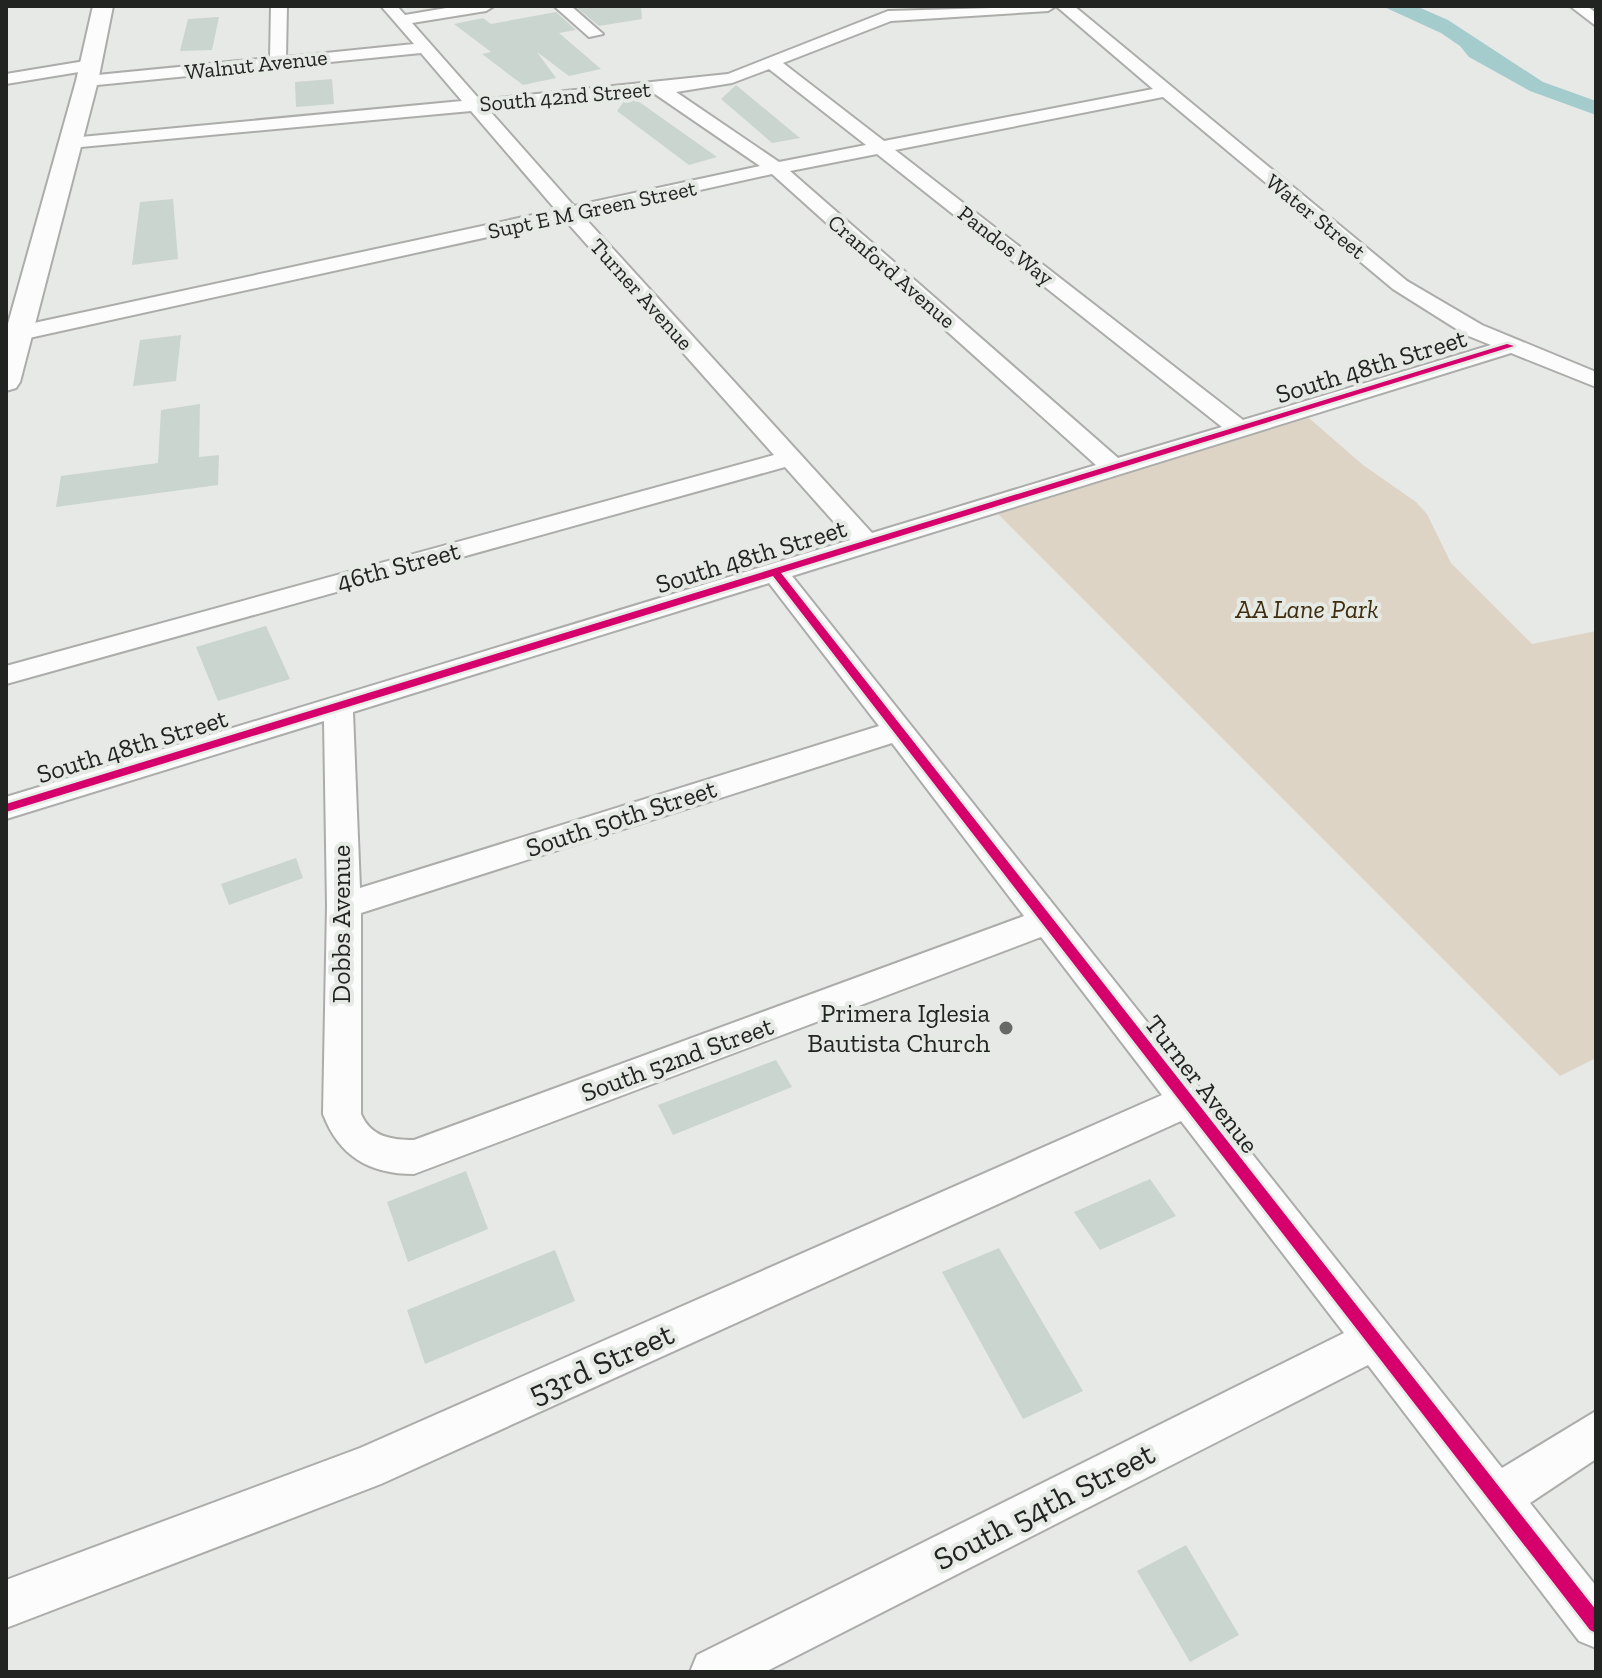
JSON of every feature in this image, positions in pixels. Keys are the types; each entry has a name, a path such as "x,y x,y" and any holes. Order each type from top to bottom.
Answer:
{"main road":[{"path":"6,382 89,73 103,6"}],"street":[{"path":"278,62 279,6"},
{"path":"395,13 486,6"},
{"path":"562,6 595,34"},
{"name":"South 42nd Street","path":"70,143 474,103 660,89 732,78 888,16 1048,6"},
{"name":"Water Street","path":"1064,6 1400,285 1449,317 1510,346 1596,380"},
{"path":"1578,6 1596,21"},
{"name":"Turner Avenue","path":"395,13 569,213 867,543"},
{"name":"Walnut Avenue","path":"6,79 278,62 426,48"},
{"name":"Pandos Way","path":"771,62 1240,429"},
{"name":"Cranford Avenue","path":"660,89 776,168 1114,468"},
{"name":"Supt E M Green Street","path":"20,333 357,262 776,168 1164,92"},
{"name":"South 48th Street","path":"6,808 1510,346"},
{"name":"46th Street","path":"6,675 791,458"},
{"name":"Turner Avenue","path":"775,572 1596,1624"},
{"name":"Dobbs Avenue","path":"338,706 344,906 340,1086 345,1126 355,1138"},
{"name":"South 50th Street","path":"344,906 898,730"},
{"name":"South 52nd Street","path":"355,1138 369,1152 392,1159 414,1157 1047,921"},
{"name":"53rd Street","path":"6,1604 141,1550 365,1468 1187,1101"},
{"name":"South 54th Street","path":"714,1672 1374,1340"},
{"path":"1497,1498 1596,1433"}],"green space":[{"name":"AA Lane Park","path":"1309,418 1363,465 1416,502 1427,514 1451,563 1532,644 1596,631 1596,1058 1560,1076 990,506"}],"water":[{"path":"1382,6 1416,6 1448,20 1543,82 1596,101 1596,115 1530,91 1469,57 1460,46 1441,33"}],"building":[{"path":"641,6 642,19 599,26 577,8"},
{"path":"556,12 576,30 559,33 601,69 569,76 537,52 556,78 523,85 482,54 491,52 454,24 483,18 491,24"},
{"path":"219,17 212,50 180,51 188,19"},
{"path":"332,79 334,104 296,107 295,82"},
{"path":"736,85 800,138 772,143 721,99"},
{"path":"635,99 717,157 689,165 617,111 625,100"},
{"path":"173,199 178,259 132,265 140,202"},
{"path":"181,335 176,381 133,386 140,340"},
{"path":"200,404 199,457 219,455 218,485 56,507 61,476 158,463 161,410"},
{"path":"266,626 290,679 218,701 196,647"},
{"path":"296,858 303,878 229,905 221,884"},
{"path":"776,1060 792,1087 673,1135 658,1105"},
{"path":"466,1171 488,1229 408,1262 387,1202"},
{"path":"1150,1179 1176,1216 1100,1250 1074,1212"},
{"path":"999,1248 1083,1391 1023,1419 942,1272"},
{"path":"555,1250 575,1301 425,1364 407,1310"},
{"path":"1186,1545 1239,1635 1190,1662 1137,1571"}],"cycle path":[{"path":"6,808 1510,346"},
{"path":"775,572 1596,1624"}],"place":[{"name":"Primera Iglesia Bautista Church","path":"1006,1028"}]}
